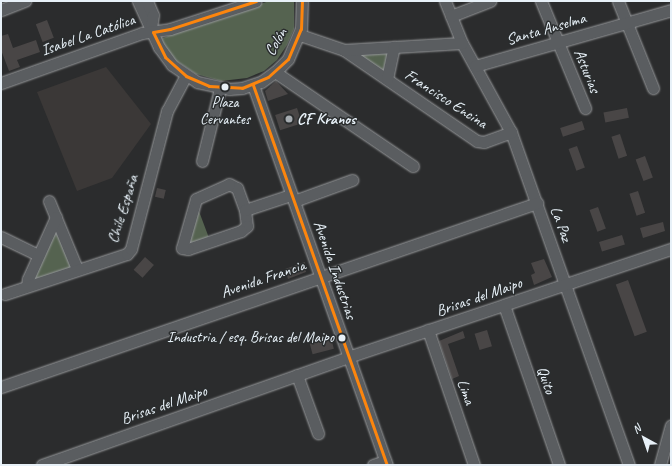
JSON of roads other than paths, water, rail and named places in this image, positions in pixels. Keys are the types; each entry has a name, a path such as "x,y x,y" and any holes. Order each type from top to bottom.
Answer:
{"street":[{"path":"1,10 26,1"},
{"path":"138,1 165,57 186,76 220,88 242,88 253,85"},
{"path":"147,1 152,15 152,30"},
{"name":"Isabel La Católica","path":"1,83 142,33 152,30 170,29 256,1"},
{"name":"Colón","path":"253,85 276,72 293,51 300,35 302,1"},
{"name":"La Paz","path":"445,1 462,43 511,132 629,465"},
{"path":"451,16 490,1"},
{"name":"Asturias","path":"541,1 585,108"},
{"path":"618,1 653,88"},
{"name":"Santa Anselma","path":"475,66 671,10"},
{"name":"Francisco Encina","path":"300,35 344,50 477,141 484,142 511,132"},
{"name":"Francisco Encina","path":"344,50 462,43"},
{"name":"Francisco Encina","path":"387,79 394,47"},
{"path":"276,72 413,166"},
{"name":"Chile España","path":"5,294 77,269 122,256 131,249 167,111 186,76"},
{"name":"Avenida Industrias","path":"253,85 386,463"},
{"path":"202,161 220,88"},
{"path":"245,210 352,180"},
{"path":"229,184 234,185 245,210 248,221 241,230 188,249 182,248 194,203 203,194 229,184"},
{"path":"49,201 77,269"},
{"name":"Avenida Francia","path":"1,387 320,276 537,203"},
{"path":"27,286 38,255 56,217"},
{"path":"1,237 38,255"},
{"name":"Brisas del Maipo","path":"42,465 348,357 671,249"},
{"name":"Quito","path":"504,305 559,465"},
{"name":"Lima","path":"428,330 474,465"},
{"path":"297,375 318,433"},
{"path":"660,465 671,425"},
{"path":"373,465 386,463"}],"place":[{"name":"Plaza Cervantes","path":"225,87"},
{"name":"CF Kranos","path":"289,119"},
{"name":"Industria / esq. Brisas del Maipo","path":"342,338"}]}
